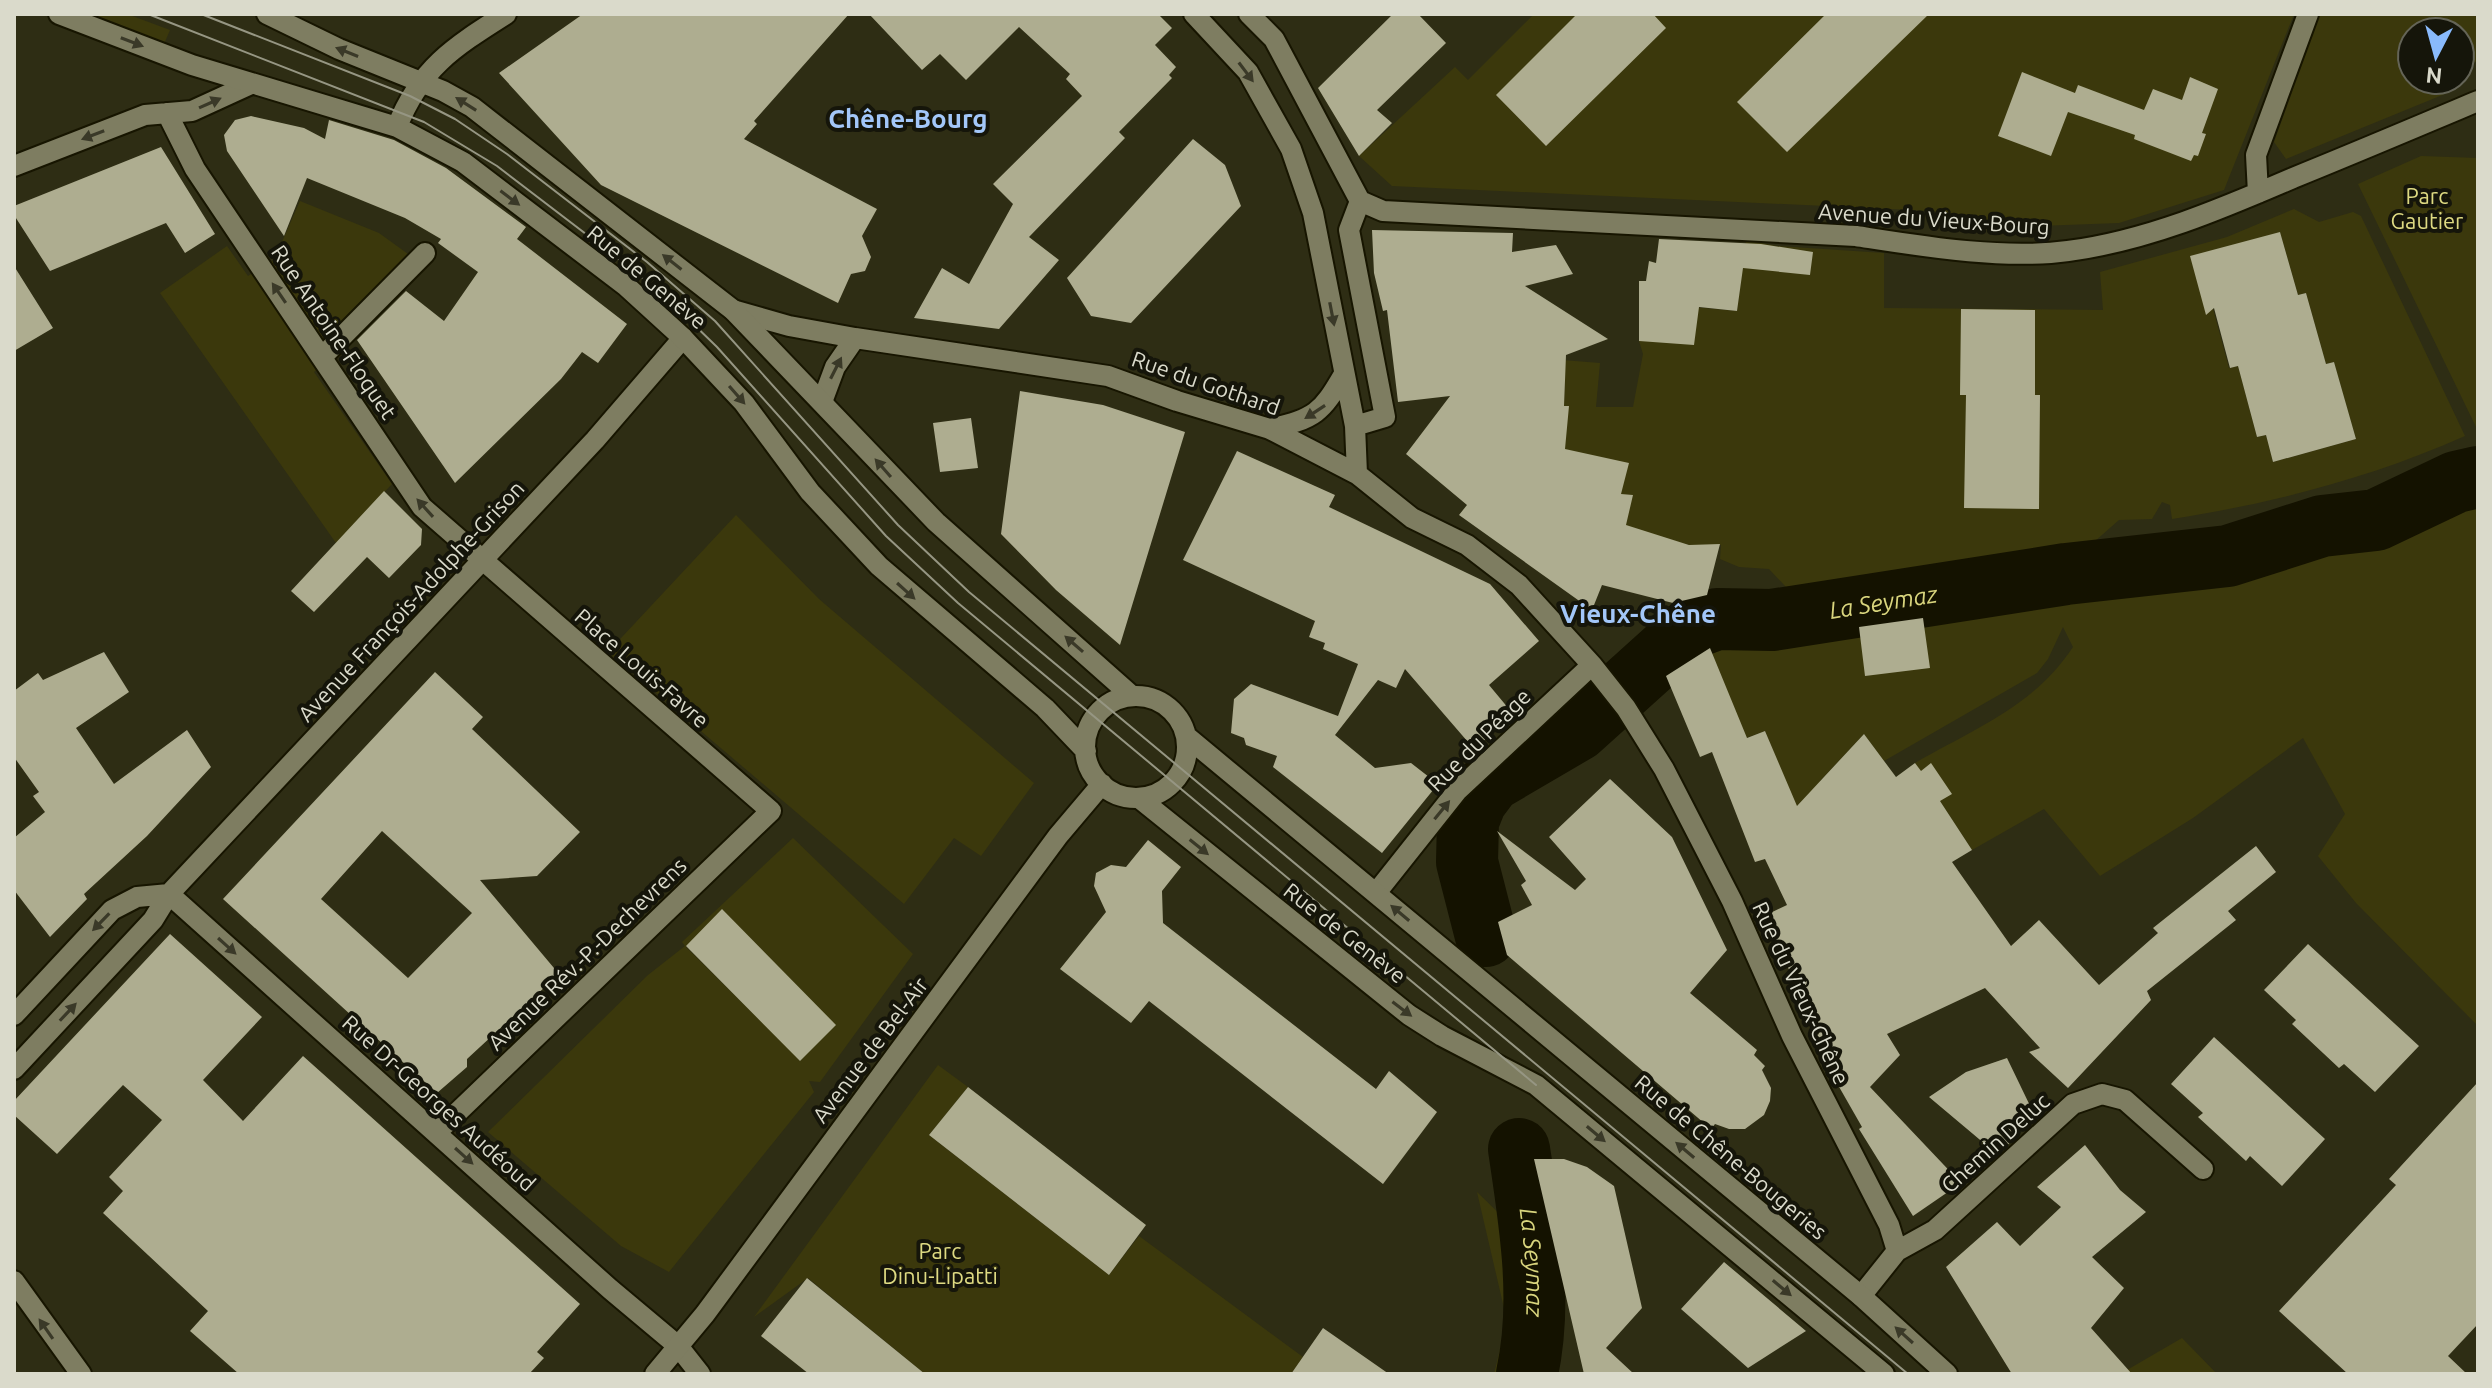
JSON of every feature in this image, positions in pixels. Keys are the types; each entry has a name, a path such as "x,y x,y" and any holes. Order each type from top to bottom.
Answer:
{"street":[{"name":"Rue de Genève","path":"59,14 251,84 397,127 463,162 626,286 683,338 744,403 810,492 879,566 1045,708 1086,751 1092,772 1102,784 1122,795 1139,798 1409,1015 1536,1085 1884,1374"},
{"name":"Rue de Genève","path":"267,14 339,49 420,80 472,107 733,310 936,522 1132,696 1161,702 1175,713 1186,736 1482,980"},
{"path":"397,127 420,80 458,45 506,14"},
{"path":"1194,14 1248,72 1291,149 1313,213 1355,426 1357,474"},
{"path":"1249,14 1274,39 1360,201 1349,230 1385,417 1355,426"},
{"path":"2258,193 2256,155 2308,14"},
{"path":"14,166 145,115 192,111 251,84"},
{"name":"Avenue du Vieux-Bourg","path":"1360,201 1383,211 1856,236 1909,245 2065,252 2111,244 2258,193 2478,101"},
{"name":"Rue Antoine-Floquet","path":"167,113 195,169 422,507 482,561"},
{"path":"322,357 425,253"},
{"name":"Rue du Gothard","path":"733,310 855,338 1108,376 1270,429 1357,474 1412,518 1467,545 1519,585 1597,671"},
{"name":"Avenue François-Adolphe-Grison","path":"14,1069 153,920 169,894 482,561 683,338"},
{"path":"822,402 835,367 855,338"},
{"path":"1270,429 1301,421 1326,407 1344,374"},
{"name":"Place Louis-Favre","path":"482,561 771,811"},
{"name":"Rue du Vieux-Chêne","path":"1597,671 1626,708 1664,769 1702,840 1792,1036 1889,1225 1897,1251"},
{"name":"Rue du Péage","path":"1376,893 1457,791 1597,671"},
{"path":"1086,751 1086,738 1095,718 1113,701 1132,696"},
{"path":"1139,798 1166,788 1178,776 1187,755 1186,736"},
{"name":"Avenue de Bel-Air","path":"655,1374 1058,836 1102,784"},
{"name":"Avenue Rév.-P.-Dechevrens","path":"437,1132 771,811"},
{"path":"14,1015 122,903 137,897 169,894"},
{"name":"Rue Dr-Georges Audéoud","path":"169,894 610,1289 678,1346"},
{"name":"Rue de Chêne-Bougeries","path":"1482,980 1861,1296 1947,1374"},
{"name":"Chemin Deluc","path":"1897,1251 1935,1230 2073,1104 2102,1094 2125,1100 2203,1169"},
{"path":"1861,1296 1897,1251"},
{"path":"14,1281 81,1374"},
{"path":"678,1346 700,1374"}],"green space":[{"path":"85,14 127,14 170,30 164,44"},
{"path":"1534,14 2294,14 2224,190 2119,223 2009,227 1933,211 1392,186 1359,156 1455,67 1468,80"},
{"path":"2320,14 2478,14 2476,62 2476,16 2396,16 2396,96 2440,96 2286,159 2274,142"},
{"name":"Parc Gautier","path":"2421,156 2478,158 2478,431 2358,184"},
{"path":"300,201 379,233 426,267 314,372 392,484 336,543 160,293 227,246 248,276 274,260"},
{"path":"2294,209 2319,222 2353,212 2361,216 2465,436 2357,476 2247,505 2172,519 2170,505 2162,502 2152,519 2119,520 2086,549 1786,587 1769,569 1739,567 1720,559 1721,545 1689,545 1625,527 1632,495 1590,494 1524,404 1564,406 1565,375 1525,357 1600,363 1596,407 1633,407 1643,354 1639,341 1693,307 1737,311 1746,240 1777,246 1884,253 1884,308 2103,310 2100,272 2227,237","holes":["2280,232 2298,295 2306,293 2326,364 2334,362 2356,439 2273,462 2266,435 2257,437 2238,366 2229,368 2209,294"]},
{"path":"2478,492 2478,1026 2356,903 2318,856 2345,814 2303,738 2193,818 2100,876 2044,809 1972,850 1915,763 1981,727 2040,686 2073,647 2063,627 2048,659 2037,673 1884,761 1864,734 1820,781 1845,803 1806,831 1765,731 1746,738 1710,648 1754,634 1782,634 2205,583 2309,545 2392,524"},
{"path":"736,515 819,599 1034,783 981,856 954,838 904,904 608,652"},
{"path":"793,838 913,954 820,1082 809,1081 814,1092 669,1272 621,1246 488,1132 648,975 685,946 682,942","holes":["722,910 769,957 800,1060 686,947"]},
{"name":"Parc Dinu-Lipatti","path":"938,1065 968,1087 929,1135 1109,1275 1139,1236 1303,1357 1291,1374 925,1374 808,1278 754,1317"},
{"path":"1477,1192 1513,1227 1529,1349 1562,1374 1494,1374 1507,1321"},
{"path":"2182,1338 2217,1374 2131,1374 2127,1370"}],"building":[{"path":"583,14 849,14 754,121 757,124 744,139 877,209 862,236 871,257 865,271 851,274 838,303 601,185 499,73"},
{"path":"869,14 1158,14 1172,28 1155,45 1176,67 1169,75 1172,78 1119,132 1125,138 1029,237 1059,260 999,329 914,318 942,268 969,284 1013,204 993,184 1082,96 1066,79 1070,74 1019,27 966,80 940,54 922,70"},
{"path":"1393,14 1418,14 1446,43 1377,110 1392,123 1359,156 1318,88"},
{"path":"1577,14 1653,14 1666,28 1546,146 1496,95"},
{"path":"1826,14 1929,14 1787,152 1737,102"},
{"path":"2022,72 2075,93 2078,85 2144,110 2153,89 2182,100 2190,77 2218,89 2202,133 2206,134 2198,156 2194,155 2191,161 2134,139 2135,135 2068,112 2051,156 1998,136"},
{"path":"251,116 304,128 325,139 329,120 394,140 446,168 526,227 517,239 627,324 598,363 582,352 561,379 455,483 357,340 406,291 444,321 478,272 438,243 441,239 405,218 307,178 284,236 227,151 224,135 235,120"},
{"path":"1193,139 1225,165 1241,206 1131,323 1091,316 1067,278"},
{"path":"161,147 215,234 185,253 166,223 50,271 14,215 14,206"},
{"path":"1372,230 1513,233 1512,252 1556,245 1573,274 1525,286 1608,339 1566,355 1564,406 1569,406 1565,449 1629,463 1621,494 1633,495 1626,525 1689,545 1720,544 1707,595 1673,603 1602,585 1592,610 1459,515 1467,505 1406,454 1450,396 1398,402 1387,310 1383,311 1374,273"},
{"path":"2280,232 2298,295 2306,293 2326,364 2334,362 2356,439 2273,462 2266,435 2257,437 2238,366 2230,368 2214,308 2206,315 2190,256"},
{"path":"1659,239 1761,244 1813,252 1810,275 1743,268 1737,311 1699,307 1694,345 1639,341 1639,281 1646,281 1649,261 1656,263"},
{"path":"14,266 53,328 14,351"},
{"path":"1961,309 2035,310 2035,395 2040,395 2039,509 1964,508 1966,395 1960,395"},
{"path":"1020,391 1103,405 1185,432 1120,645 1056,590 1001,534"},
{"path":"971,418 978,468 940,472 933,423"},
{"path":"1237,451 1335,495 1329,507 1490,584 1539,641 1489,685 1514,715 1474,749 1405,669 1396,688 1378,680 1335,735 1375,768 1411,763 1438,784 1382,853 1273,767 1277,756 1246,745 1244,738 1231,733 1234,699 1251,684 1338,716 1358,664 1323,649 1325,643 1309,637 1315,621 1183,560"},
{"path":"384,491 422,529 421,545 389,578 367,557 314,612 291,591"},
{"path":"1923,618 1930,668 1865,676 1859,627"},
{"path":"1710,648 1747,738 1765,731 1797,806 1864,734 1896,777 1915,763 1921,771 1931,763 1952,794 1940,801 1972,850 1952,862 2011,946 2039,920 2099,985 2158,933 2153,928 2256,846 2276,872 2228,911 2236,920 2147,991 2151,1000 2068,1088 2029,1052 2040,1048 1985,988 1887,1034 1900,1055 1870,1087 1961,1183 1913,1216 1859,1129 1862,1127 1814,1043 1815,1036 1819,1034 1764,916 1787,905 1765,859 1755,862 1712,752 1700,757 1666,676"},
{"path":"104,652 129,692 76,728 114,784 187,730 211,767 147,836 84,894 87,899 50,937 14,890 14,838 45,812 33,796 39,792 14,757 14,691 38,673 43,680"},
{"path":"435,672 483,717 472,729 580,832 537,876 480,880 559,974 467,1059 467,1067 437,1093 223,899","holes":["382,831 472,913 408,978 321,899"]},
{"path":"1610,779 1672,837 1727,950 1690,993 1757,1050 1754,1055 1765,1066 1762,1070 1771,1088 1770,1101 1764,1115 1745,1129 1729,1129 1715,1124 1711,1129 1507,955 1498,922 1532,905 1521,885 1526,881 1497,831 1575,890 1586,879 1549,837"},
{"path":"1148,840 1181,867 1162,891 1163,923 1376,1089 1389,1071 1437,1112 1383,1184 1149,1001 1131,1023 1060,969 1106,912 1094,886 1096,873 1111,865 1126,867"},
{"path":"722,909 836,1025 800,1061 686,946"},
{"path":"170,934 262,1017 203,1080 243,1121 303,1056 580,1304 537,1352 544,1358 529,1374 239,1374 190,1331 208,1311 103,1213 123,1191 109,1177 162,1120 123,1085 57,1154 14,1115 14,1101"},
{"path":"2308,944 2419,1046 2375,1092 2344,1064 2339,1068 2292,1024 2296,1020 2264,990"},
{"path":"2214,1037 2325,1139 2282,1186 2250,1156 2246,1161 2198,1117 2203,1113 2171,1084"},
{"path":"2007,1058 2035,1116 1998,1155 1929,1097 1966,1072"},
{"path":"2478,1082 2478,1324 2448,1356 2467,1374 2348,1374 2279,1311 2396,1185 2389,1179"},
{"path":"968,1087 1146,1225 1109,1275 929,1135"},
{"path":"2085,1145 2120,1190 2146,1212 2092,1257 2124,1288 2091,1328 2132,1374 2012,1374 1946,1267 1997,1222 2020,1246 2061,1207 2037,1187"},
{"path":"1534,1159 1564,1159 1587,1167 1614,1186 1642,1308 1606,1348 1634,1374 1584,1374"},
{"path":"1724,1262 1806,1331 1748,1368 1681,1309"},
{"path":"807,1278 925,1374 809,1374 761,1336"},
{"path":"1323,1328 1389,1374 1291,1374"}],"waterway":[{"name":"La Seymaz","path":"1486,936 1467,862 1468,821 1476,801 1491,781 1578,730 1690,629 1717,619 1772,620 2066,574 2228,556 2322,526 2376,520 2456,482 2478,477"},
{"name":"La Seymaz","path":"1519,1149 1531,1233 1534,1290 1532,1346 1527,1374"}],"tram line":[{"path":"148,14 424,122 497,166 637,273 717,347 886,536 958,603 1536,1085"},
{"path":"201,14 410,96 455,119 507,154 647,262 715,321 898,525 969,592 1908,1374"}],"district":[{"name":"Chêne-Bourg","path":"908,119"},
{"name":"Vieux-Chêne","path":"1638,614"}]}
